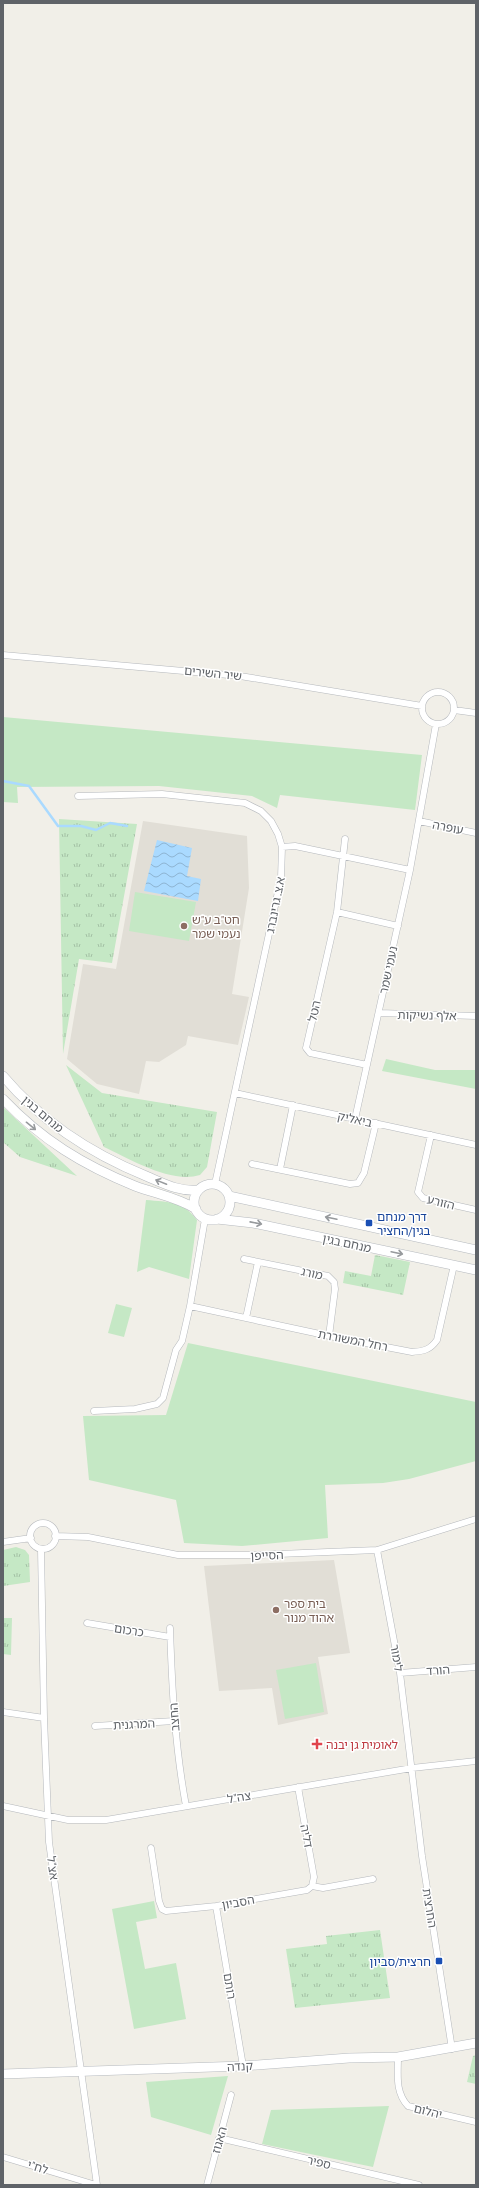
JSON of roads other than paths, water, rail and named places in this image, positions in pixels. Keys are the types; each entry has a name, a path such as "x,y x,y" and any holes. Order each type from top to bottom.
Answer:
{"main road":[{"name":"מנחם בגין","path":"3,1076 39,1112 67,1134 106,1159 182,1190 198,1190"},
{"name":"מנחם בגין","path":"3,1099 24,1120 78,1160 121,1180 180,1200 196,1209"},
{"path":"209,1184 215,1184 221,1187 229,1196 230,1202 227,1212 217,1219 205,1218 196,1209 194,1199 198,1190 209,1184"},
{"name":"מנחם בגין","path":"229,1196 476,1250"},
{"name":"מנחם בגין","path":"217,1219 253,1223 476,1270"},
{"name":"קנדה","path":"3,2074 83,2073 243,2066 349,2058 398,2057 452,2049 476,2043"}],"street":[{"name":"שיר השירים","path":"3,655 240,676 422,706"},
{"path":"442,692 451,698 454,710 450,719 444,723 436,724 426,719 423,714 422,706 426,697 431,694 442,692"},
{"path":"454,710 476,713"},
{"name":"נעמי שמר","path":"355,1119 410,870 436,724"},
{"name":"א.צ. גרינברג","path":"78,796 162,794 245,804 261,812 271,821 278,834 282,847 283,862 278,892 215,1184"},
{"name":"עופרה","path":"419,821 476,832"},
{"name":"הטל","path":"345,839 337,912 306,1048 310,1053 367,1065"},
{"path":"282,847 295,846 410,870"},
{"path":"337,912 398,926"},
{"name":"אלף נשיקות","path":"379,1013 476,1016"},
{"name":"ביאליק","path":"235,1093 476,1145"},
{"path":"280,1170 293,1105"},
{"path":"252,1164 350,1184 358,1183 364,1173 376,1123"},
{"name":"הזורע","path":"431,1135 418,1192 422,1198 476,1210"},
{"path":"94,1411 135,1409 157,1404 163,1398 176,1350 182,1341 190,1306 205,1218"},
{"name":"מורג","path":"244,1259 328,1276 334,1282 335,1289 329,1336"},
{"path":"246,1318 258,1262"},
{"name":"רחל המשוררת","path":"190,1306 412,1352 424,1351 432,1347 437,1340 454,1266"},
{"name":"הסייפן","path":"56,1536 88,1537 178,1555 254,1555 377,1550 476,1519"},
{"path":"41,1524 50,1526 56,1536 50,1547 41,1549 33,1544 30,1538 34,1528 41,1524"},
{"path":"3,1542 30,1538"},
{"name":"אצ\"ל","path":"41,1549 44,1718 49,1842 83,2073 97,2185"},
{"name":"לימור","path":"377,1550 400,1673 412,1768"},
{"name":"כרכום","path":"87,1624 170,1637"},
{"name":"החצב","path":"170,1628 174,1721 179,1769 186,1806"},
{"name":"הורד","path":"400,1673 476,1667"},
{"path":"3,1712 44,1718"},
{"name":"המרגנית","path":"95,1726 174,1721"},
{"name":"צה\"ל","path":"3,1806 68,1820 106,1820 412,1768 476,1761"},
{"name":"החרצית","path":"412,1768 422,1856 452,2049"},
{"name":"דליה","path":"298,1787 314,1877 312,1886"},
{"name":"הסביון","path":"151,1848 159,1901 162,1909 171,1912 216,1906 307,1890 312,1886 323,1888 373,1878"},
{"name":"רותם","path":"216,1906 243,2066"},
{"name":"יהלום","path":"398,2057 400,2098 408,2106 476,2122"},
{"name":"האגוז","path":"207,2185 231,2095"},
{"name":"ספיר","path":"219,2138 419,2185"},
{"name":"לח\"י","path":"3,2157 97,2185"}],"water":[{"path":"157,840 192,848 187,876 201,879 198,901 144,891"}],"waterway":[{"path":"3,781 29,786 58,826 81,826 96,830 110,823 127,826"}],"place":[{"name":"חט\"ב ע\"ש נעמי שמר","path":"184,926"},
{"name":"דרך מנחם בגין/החציר","path":"369,1223"},
{"name":"בית ספר אהוד מנור","path":"276,1610"},
{"name":"לאומית גן יבנה","path":"317,1744"},
{"name":"חרצית/סביון","path":"439,1961"}]}
